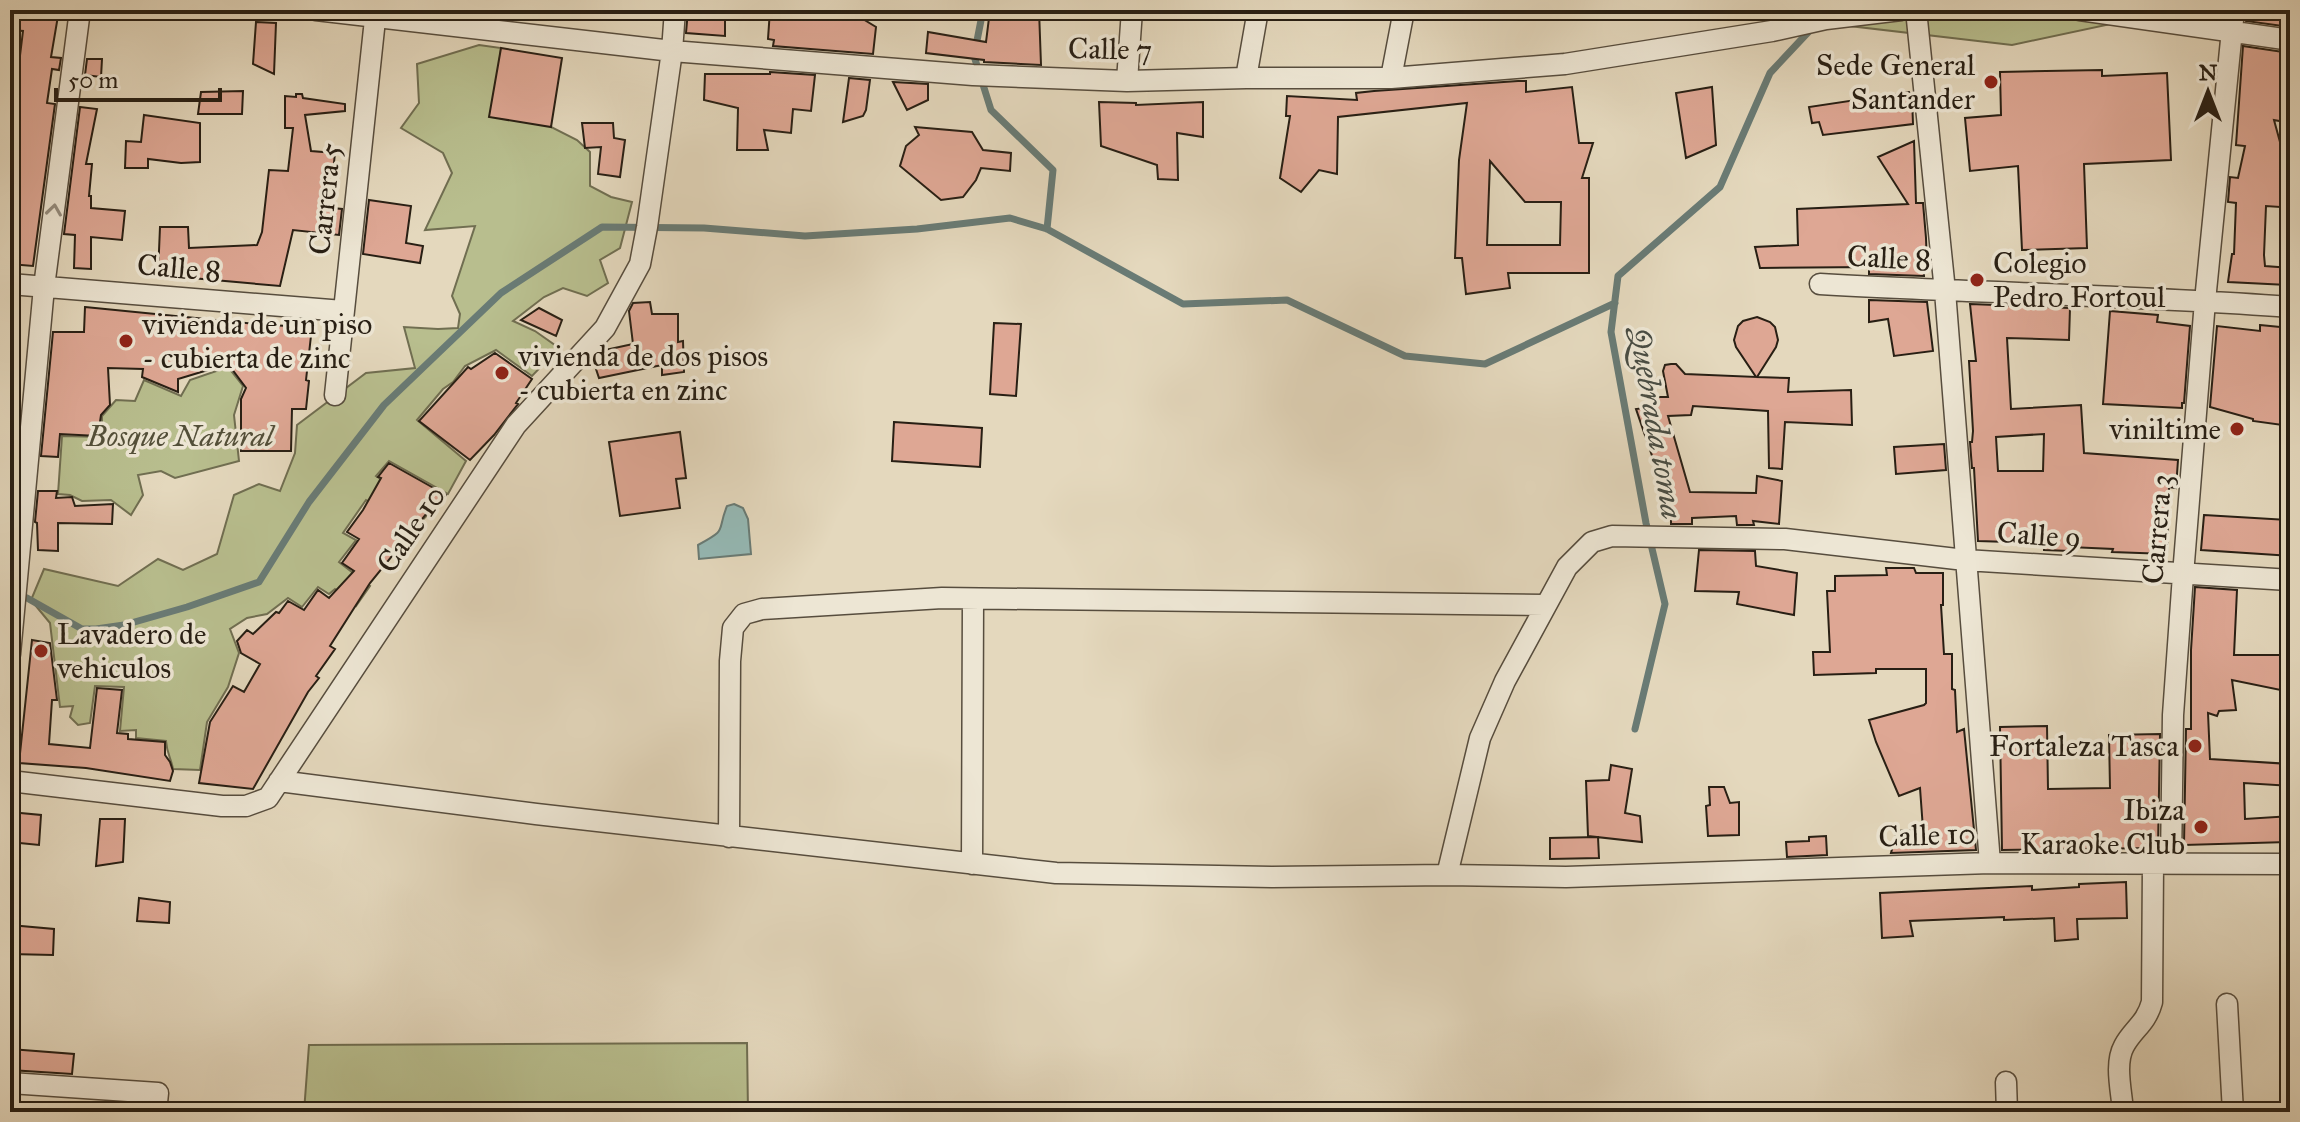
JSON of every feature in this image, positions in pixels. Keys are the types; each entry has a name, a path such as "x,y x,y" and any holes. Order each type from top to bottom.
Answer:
{"street":[{"path":"10,654 44,287 80,10"},
{"name":"Calle 7","path":"316,10 376,13 672,51 973,75 1127,81 1391,78 1565,64 1772,31 1826,19 1901,10"},
{"name":"Calle 10","path":"10,781 222,806 246,806 268,798 516,425 605,328 640,264 672,51 675,10"},
{"path":"1127,81 1132,10"},
{"path":"1246,78 1258,10"},
{"path":"1391,78 1404,10"},
{"path":"1916,10 1945,291 1990,863"},
{"path":"2080,10 2290,40"},
{"name":"Carrera 3","path":"2123,1112 2120,1057 2124,1045 2148,1017 2152,1002 2205,301 2234,10"},
{"name":"Carrera 5","path":"335,395 376,13"},
{"name":"Calle 8","path":"10,284 343,311"},
{"name":"Calle 8","path":"1820,284 2290,307"},
{"name":"Calle 9","path":"1447,875 1480,738 1544,605 1567,567 1592,542 1612,536 1785,539 1965,560 2290,580"},
{"path":"729,837 730,652 733,628 744,614 762,609 942,598 1544,605"},
{"path":"972,864 973,599"},
{"name":"Calle 10","path":"279,781 729,837 1056,873 1566,877 1990,863 2290,864"},
{"path":"2227,1004 2233,1112"},
{"path":"2006,1082 2007,1112"},
{"path":"10,1083 157,1102"}],"green space":[{"path":"1825,10 2126,10 2125,21 2012,45 1824,23"},
{"name":"Bosque Natural","path":"479,45 501,48 497,82 551,127 577,140 590,152 590,186 611,197 632,202 620,248 600,260 608,283 587,296 563,288 544,297 513,321 535,331 559,348 532,376 496,350 465,366 417,420 466,461 448,494 389,461 376,476 432,510 417,526 366,500 343,533 356,540 339,562 370,586 356,606 335,589 329,594 318,587 302,607 288,598 267,614 247,618 230,629 239,653 228,687 207,722 200,770 173,769 166,741 136,738 136,730 120,731 124,687 95,686 90,723 78,725 70,717 73,706 60,707 50,623 31,600 44,569 118,586 158,559 183,570 217,554 234,495 259,484 280,491 295,453 297,425 366,373 415,368 404,327 458,328 460,314 452,296 475,226 425,230 452,173 443,153 401,128 419,103 417,64"},
{"name":"Bosque Natural","path":"228,367 243,386 234,415 239,461 175,478 161,471 138,475 143,495 131,515 111,500 82,501 58,494 62,436 102,437 102,416 116,400 135,401 144,380 181,396 190,380"},
{"path":"747,1043 748,1112 304,1112 309,1045"}],"water":[{"path":"734,504 743,508 748,519 751,554 699,559 698,545 718,532 727,506"}],"building":[{"path":"10,10 59,10 51,57 61,58 59,70 52,69 47,103 55,104 33,266 10,264 10,71 18,72 23,31 10,30"},
{"path":"688,10 725,13 725,36 686,33"},
{"path":"770,10 848,10 876,27 873,54 773,46 774,40 768,39"},
{"path":"990,10 1039,10 1041,65 984,62 926,53 928,32 986,42"},
{"path":"2247,10 2290,10 2290,27 2246,21"},
{"path":"256,22 276,23 274,74 253,64"},
{"path":"2243,46 2290,53 2290,123 2274,120 2286,164 2280,207 2266,206 2264,255 2265,266 2290,268 2290,285 2228,282 2234,254 2236,203 2228,202 2230,177 2238,178 2245,146 2236,145"},
{"path":"501,48 562,58 551,127 489,117"},
{"path":"87,59 102,59 101,77 85,75"},
{"path":"2102,70 2102,76 2167,73 2171,160 2084,164 2087,248 2022,250 2018,166 1970,171 1965,118 2001,115 2000,72"},
{"path":"770,72 815,75 811,111 793,109 791,133 764,130 768,150 737,150 738,108 704,100 705,74"},
{"path":"849,78 870,80 866,110 863,116 843,122"},
{"path":"1518,81 1526,81 1526,92 1572,87 1579,143 1593,143 1582,178 1589,178 1589,273 1508,273 1510,288 1466,294 1462,258 1455,258 1459,160 1467,103 1338,117 1337,174 1319,170 1301,192 1280,178 1290,116 1286,116 1287,96 1357,100 1356,93","holes":["1490,161 1525,202 1561,202 1560,245 1487,245"]},
{"path":"893,82 928,84 928,100 907,110"},
{"path":"1712,87 1716,145 1686,158 1676,93"},
{"path":"243,91 242,114 198,114 201,92"},
{"path":"1909,92 1913,124 1823,135 1819,122 1812,123 1809,107"},
{"path":"296,94 302,94 303,98 345,104 345,111 305,115 311,151 335,153 333,172 325,171 322,207 342,209 339,235 293,230 280,286 158,275 160,227 188,227 189,248 257,245 262,232 269,170 288,171 293,128 285,128 285,96 296,97"},
{"path":"1099,102 1136,105 1203,102 1203,137 1177,133 1178,180 1158,179 1157,165 1101,146"},
{"path":"80,107 97,109 86,164 92,164 91,208 125,211 122,240 91,237 91,269 74,268 75,235 64,234"},
{"path":"144,115 200,123 200,162 148,159 148,168 125,168 126,141 141,142"},
{"path":"582,123 613,123 614,138 625,140 620,177 598,174 601,147 585,148"},
{"path":"915,127 972,132 983,150 1011,153 1010,171 981,168 963,197 941,200 900,166 906,146 919,135"},
{"path":"1914,141 1916,203 1923,203 1926,238 1927,265 1923,265 1924,276 1869,274 1869,267 1760,268 1755,247 1798,245 1797,209 1908,204 1878,157"},
{"path":"369,200 411,206 406,243 423,246 420,263 363,254"},
{"path":"1869,300 1927,302 1933,351 1894,356 1888,319 1869,322"},
{"path":"650,302 652,314 678,314 678,342 683,341 684,372 662,375 662,365 599,378 593,360 601,351 633,344 629,311 633,303"},
{"path":"1970,304 2070,308 2069,340 2007,338 2011,409 2081,405 2084,453 2178,460 2176,488 2169,487 2167,554 2070,547 2070,551 2044,550 2044,543 1978,541 1970,442 1973,431 1969,361 1976,361","holes":["2044,434 2043,471 1998,471 1996,437"]},
{"path":"85,307 312,327 306,409 292,409 291,451 241,451 241,399 246,388 228,364 178,379 178,392 142,377 143,369 108,368 110,405 101,415 98,436 60,434 58,457 41,456 53,332 84,332"},
{"path":"539,308 562,320 556,336 521,320"},
{"path":"2110,311 2158,315 2157,322 2190,326 2182,408 2103,404"},
{"path":"1757,317 1775,327 1778,340 1757,377 1789,378 1788,392 1851,390 1852,425 1785,422 1782,469 1769,468 1768,411 1693,406 1691,415 1668,416 1690,492 1756,493 1757,476 1782,481 1779,524 1753,521 1754,525 1737,525 1736,516 1692,518 1692,524 1671,524 1671,511 1636,409 1653,407 1653,397 1668,397 1663,371 1665,365 1676,364 1685,374 1756,377 1734,340 1743,321"},
{"path":"994,323 1021,324 1016,396 990,394"},
{"path":"2260,325 2290,328 2290,426 2253,421 2210,407 2217,326 2260,331"},
{"path":"495,353 532,379 518,404 470,460 419,421 468,367 471,369"},
{"path":"894,422 982,428 980,467 892,461"},
{"path":"680,432 686,478 676,479 680,508 620,516 609,442"},
{"path":"1944,444 1946,470 1896,474 1894,447"},
{"path":"389,463 446,495 434,510 431,508 370,583 330,646 335,649 316,676 319,678 253,789 199,783 210,722 233,686 244,692 260,664 241,653 237,641 247,630 253,634 276,612 279,613 288,601 304,610 318,590 329,598 354,571 342,563 359,539 347,532"},
{"path":"38,491 57,491 56,498 72,497 75,506 113,504 112,524 58,523 58,551 38,550 35,522"},
{"path":"2204,515 2290,520 2290,556 2201,550"},
{"path":"1699,550 1755,551 1756,566 1797,573 1794,615 1737,604 1739,592 1695,591"},
{"path":"1886,568 1914,568 1916,573 1943,573 1944,654 1952,654 1957,732 1964,729 1976,850 1891,853 1897,831 1923,829 1920,788 1899,796 1869,720 1924,705 1926,669 1876,669 1876,673 1814,675 1813,652 1830,652 1827,591 1835,591 1835,576 1887,575"},
{"path":"2195,587 2237,590 2234,655 2290,655 2290,692 2232,680 2236,710 2219,711 2217,716 2208,713 2210,759 2290,764 2290,786 2244,783 2245,819 2290,816 2290,842 2184,845 2186,729 2191,729"},
{"path":"32,640 50,643 57,700 52,700 49,744 90,748 97,688 122,690 117,733 128,734 128,739 165,742 165,755 173,771 170,781 86,768 19,763"},
{"path":"2047,726 2048,789 2110,788 2109,735 2160,734 2158,848 2002,850 2000,727"},
{"path":"1611,765 1632,769 1625,813 1640,816 1642,842 1588,836 1586,781 1609,780"},
{"path":"1709,787 1724,787 1730,803 1739,802 1739,835 1708,836 1706,806 1710,805"},
{"path":"10,812 41,815 39,845 10,842"},
{"path":"100,819 125,819 123,862 96,866"},
{"path":"1826,836 1827,855 1787,857 1786,842 1809,841 1809,837"},
{"path":"1598,837 1599,858 1550,859 1550,838"},
{"path":"2126,882 2127,918 2077,919 2078,939 2055,941 2054,918 2004,920 2004,917 1910,921 1913,936 1882,938 1880,893 2032,886 2032,890"},
{"path":"139,898 170,902 169,923 137,921"},
{"path":"10,925 54,929 53,955 10,954"},
{"path":"10,1049 74,1054 72,1074 10,1070"}],"waterway":[{"path":"983,10 974,56 991,110 1053,170 1047,229"},
{"name":"Quebrada toma","path":"1635,729 1665,604 1646,523 1611,332 1618,276 1720,187 1770,73 1814,26"},
{"path":"27,598 82,629 96,629 124,625 187,607 259,582 309,502 384,405 501,293 602,227 704,228 805,236 917,229 1010,218 1047,229 1183,304 1287,300 1405,356 1485,364 1615,303"}],"place":[{"name":"Sede General Santander","path":"1991,82"},
{"name":"Colegio Pedro Fortoul","path":"1977,280"},
{"name":"vivienda de un piso - cubierta de zinc","path":"126,341"},
{"name":"vivienda de dos pisos - cubierta en zinc","path":"502,373"},
{"name":"viniltime","path":"2237,429"},
{"name":"Lavadero de vehiculos","path":"41,651"},
{"name":"Fortaleza Tasca","path":"2195,746"},
{"name":"Ibiza Karaoke Club","path":"2201,827"}]}
